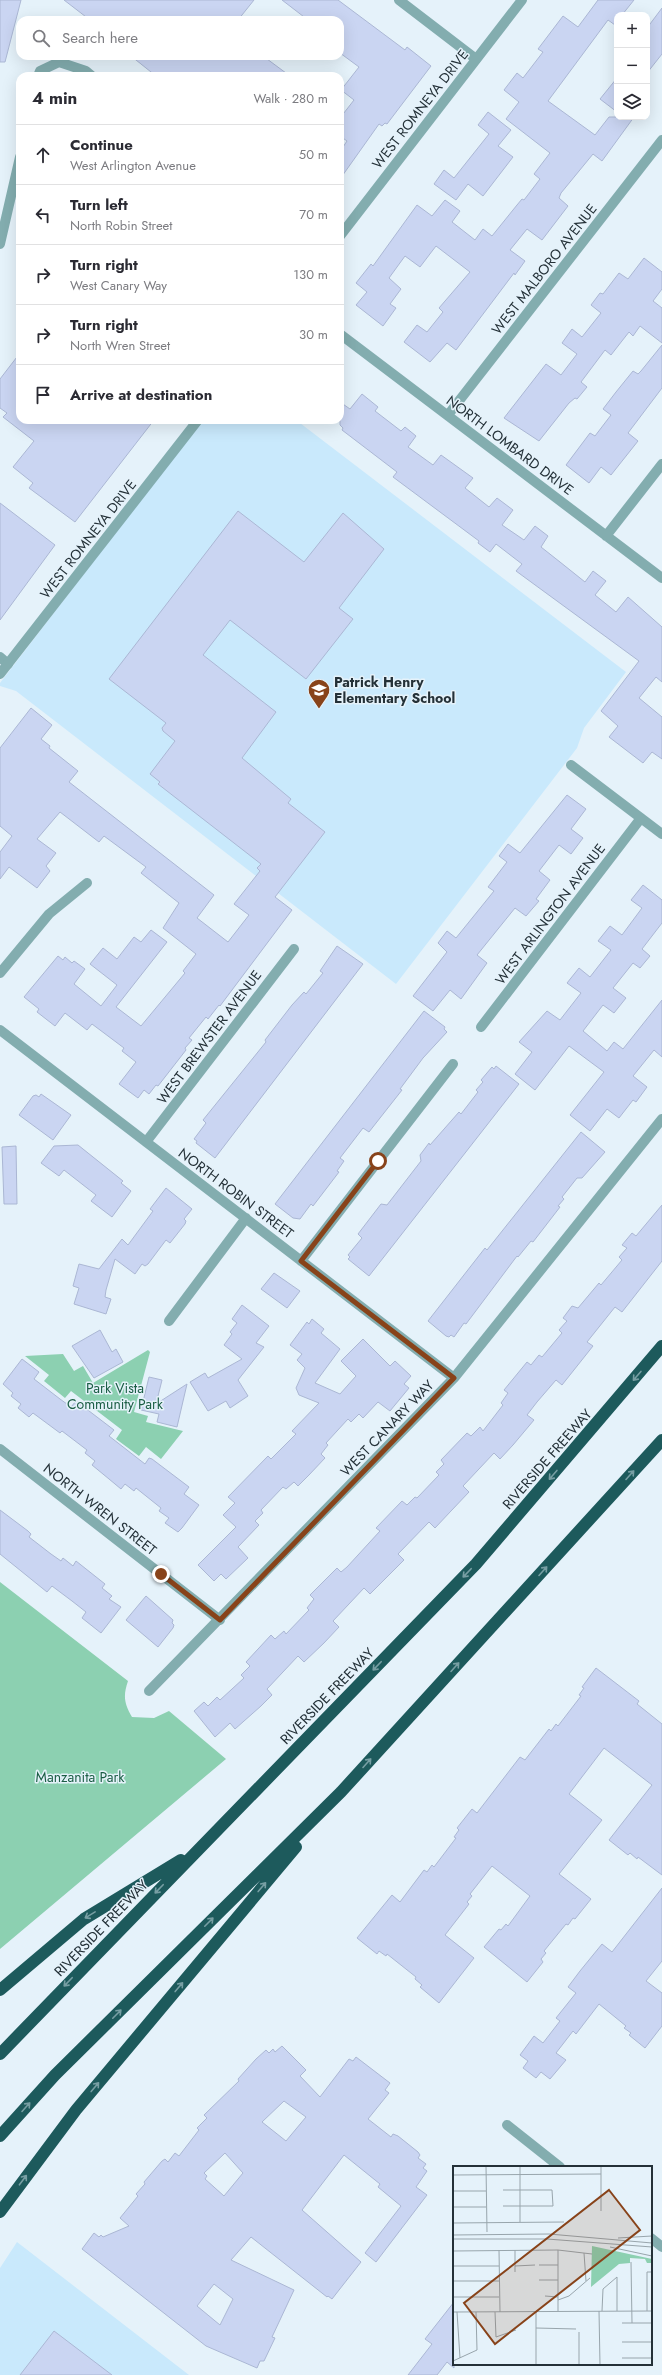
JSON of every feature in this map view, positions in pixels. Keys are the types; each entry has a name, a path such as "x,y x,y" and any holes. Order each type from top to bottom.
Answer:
{"highway":[{"name":"RIVERSIDE FREEWAY","path":"0,2054 476,1564 662,1346"},
{"path":"0,2212 76,2110 341,1792 662,1440"},
{"path":"0,2136 55,2075 341,1792"},
{"path":"0,1990 84,1919 196,1851"}],"street":[{"path":"399,0 476,59"},
{"name":"WEST ROMNEYA DRIVE","path":"344,231 522,0"},
{"path":"40,72 59,62 84,72"},
{"name":"WEST MALBORO AVENUE","path":"448,415 662,140"},
{"path":"0,244 16,174"},
{"name":"NORTH LOMBARD DRIVE","path":"344,337 662,578"},
{"name":"WEST ROMNEYA DRIVE","path":"0,674 195,424"},
{"path":"606,536 662,464"},
{"path":"0,657 8,664"},
{"path":"571,765 662,834"},
{"name":"WEST ARLINGTON AVENUE","path":"481,1027 641,818"},
{"path":"0,973 49,914 87,883"},
{"name":"WEST BREWSTER AVENUE","path":"146,1142 294,950"},
{"name":"NORTH ROBIN STREET","path":"0,1030 454,1378"},
{"path":"301,1261 453,1064"},
{"name":"WEST CANARY WAY","path":"149,1691 220,1620 454,1378 662,1119"},
{"path":"169,1321 246,1218"},
{"name":"NORTH WREN STREET","path":"0,1449 220,1620"},
{"path":"507,2125 559,2166"},
{"path":"652,2239 662,2247"}],"shaded area":[{"name":"Patrick Henry Elementary School","path":"199,424 301,424 626,672 584,728 577,748 396,984 16,691 0,686 0,683"},
{"path":"17,2242 189,2375 0,2375 0,2268"}],"green space":[{"name":"Park Vista Community Park","path":"148,1350 150,1352 134,1412 148,1416 146,1422 183,1431 161,1459 146,1447 139,1456 116,1439 122,1430 71,1391 65,1398 44,1381 49,1375 25,1356 63,1354 74,1371 83,1366 93,1383"},
{"name":"Manzanita Park","path":"0,1582 128,1681 125,1691 125,1699 127,1708 132,1717 154,1718 169,1711 226,1759 0,1949"}],"building":[{"path":"0,0 21,0 5,62 0,62"},
{"path":"64,0 254,0 241,16 85,16"},
{"path":"282,0 338,0 405,50 407,47 431,66 387,124 385,123 382,126 379,124 344,173 344,146 347,141 344,139 344,113 354,100 344,92 344,86 359,67 344,56 344,16 303,16"},
{"path":"598,0 634,0 624,12 614,12 614,24 608,20 548,101 595,135 609,117 614,117 614,120 632,120 602,161 593,154 561,193 559,198 568,206 542,240 527,229 510,250 525,261 515,275 514,273 456,350 447,343 430,362 404,342 417,325 427,332 443,312 439,308 470,272 436,246 420,267 405,256 389,278 401,289 390,304 396,308 383,326 356,305 367,292 356,283 371,264 373,266 417,205 432,216 445,200 460,211 452,222 475,240 483,229 492,236 522,199 524,200 540,179 534,174 550,153 506,119 519,102 504,90 517,73 523,78 543,52 538,49 563,16 578,27"},
{"path":"662,8 662,54 650,69 650,48 650,24"},
{"path":"136,60 268,60 285,72 151,72"},
{"path":"614,82 614,110 600,99"},
{"path":"488,112 511,130 498,146 513,157 483,196 468,184 456,200 434,184 444,170 454,178 489,134 478,125"},
{"path":"644,258 662,272 662,289 653,301 662,308 662,343 640,326 633,336 629,332 611,355 605,350 581,382 587,387 577,399 575,398 569,403 539,441 504,418 546,364 561,375 577,354 562,343 572,329 582,337 601,313 591,305 600,293 603,294 619,273 628,279"},
{"path":"662,345 662,388 628,433 638,441 611,475 601,467 589,483 566,465 590,433 595,436 611,415 603,409 616,392 633,371 638,374 641,371"},
{"path":"16,358 16,424 151,424 75,522 29,488 33,483 13,467 34,441 3,417 7,413 0,408 0,379"},
{"path":"362,394 378,407 375,411 401,431 405,427 416,436 408,447 433,465 441,455 473,478 465,488 489,507 497,498 513,510 502,525 524,540 535,526 548,536 541,547 585,582 593,571 606,581 595,595 616,612 628,597 662,627 662,682 656,677 639,698 662,717 662,759 652,752 643,763 609,737 618,726 601,711 639,661 516,571 522,564 496,544 490,552 478,543 479,541 393,477 397,472 342,430 343,428 340,424 344,424 344,405 350,409"},
{"path":"0,503 55,545 0,620"},
{"path":"238,511 304,562 343,513 384,549 339,608 353,619 306,679 230,620 203,655 276,712 242,758 291,799 288,803 325,832 275,897 292,910 220,1006 219,1005 208,1019 206,1017 189,1038 192,1040 185,1048 186,1050 158,1086 156,1085 149,1094 144,1090 138,1098 119,1084 136,1062 122,1051 124,1048 92,1024 87,1030 65,1013 55,1026 37,1012 39,1009 24,997 58,956 63,960 65,957 72,963 74,961 85,969 74,984 101,1006 117,985 90,964 103,948 117,959 134,937 141,942 151,930 167,942 116,1007 141,1026 185,973 183,971 196,954 163,928 179,903 141,873 146,867 104,836 99,842 60,812 37,839 56,853 46,866 50,871 37,888 9,867 0,879 0,852 12,836 0,826 0,748 31,708 52,725 41,739 50,746 49,748 78,771 69,782 214,895 197,918 228,942 249,915 234,904 260,871 257,868 261,864 158,784 160,782 150,774 175,741 163,731 162,728 166,723 109,679"},
{"path":"567,795 586,809 571,829 583,838 571,854 559,845 539,871 550,880 536,899 539,901 526,916 515,908 477,955 487,963 461,999 450,990 433,1011 413,996 447,952 438,943 447,931 456,938 494,891 488,887 507,862 499,856 508,844 520,853"},
{"path":"643,885 662,900 662,923 642,949 650,956 640,968 633,963 613,988 626,998 614,1013 603,1005 583,1031 607,1051 614,1042 623,1049 662,1000 662,1057 654,1050 633,1076 647,1087 636,1102 633,1100 619,1118 607,1109 590,1131 570,1115 604,1072 569,1046 535,1090 515,1074 532,1052 519,1042 547,1011 560,1020 581,993 567,983 579,968 590,977 611,950 598,941 610,926 622,935 642,908 631,900"},
{"path":"337,946 363,964 215,1158 196,1143 197,1141 194,1139 206,1123 203,1120 266,1042 265,1040 292,1005 304,992 306,994 323,973 320,971"},
{"path":"424,1011 445,1027 444,1029 447,1032 423,1058 400,1089 402,1090 369,1132 363,1128 340,1158 344,1161 337,1171 339,1172 313,1206 311,1204 300,1219 293,1218 275,1204"},
{"path":"496,1066 519,1084 369,1276 348,1259 350,1257 348,1255 362,1238 358,1234 381,1204 387,1205 421,1161 420,1155 429,1143 430,1145 459,1112 461,1114 478,1092 476,1090 483,1082 481,1080 492,1067 494,1069"},
{"path":"41,1094 71,1115 53,1140 19,1115 33,1096 36,1095 39,1097"},
{"path":"581,1132 605,1152 582,1178 577,1178 562,1197 564,1199 558,1206 560,1207 533,1242 531,1241 518,1257 517,1256 466,1324 464,1323 454,1337 451,1335 449,1337 446,1336 428,1321 485,1248 487,1250"},
{"path":"78,1145 123,1181 121,1183 131,1191 112,1217 91,1201 96,1195 64,1170 59,1176 41,1163 54,1146"},
{"path":"16,1146 17,1204 4,1204 2,1147"},
{"path":"166,1188 192,1209 184,1219 186,1221 185,1224 170,1243 166,1240 148,1264 145,1266 142,1264 135,1274 115,1259 106,1290 105,1297 111,1299 106,1314 74,1304 79,1288 73,1286 79,1264 99,1269 122,1239 128,1245 153,1211 150,1209"},
{"path":"662,1205 662,1261 622,1312 615,1307 587,1342 593,1346 562,1385 556,1380 537,1402 527,1415 534,1420 513,1445 500,1459 494,1453 463,1486 469,1492 435,1528 429,1522 398,1554 404,1560 370,1594 364,1588 333,1621 339,1627 324,1643 304,1662 298,1656 267,1689 272,1695 261,1706 235,1729 230,1723 215,1737 194,1711 204,1702 208,1706 217,1697 220,1700 244,1678 241,1675 250,1666 246,1662 271,1635 275,1639 284,1631 286,1634 309,1610 307,1608 314,1599 310,1595 337,1568 341,1572 347,1567 380,1531 376,1528 402,1501 407,1505 415,1497 417,1498 439,1475 436,1472 444,1464 441,1460 467,1433 471,1436 480,1427 483,1431 503,1405 501,1403 508,1393 504,1390 527,1362 531,1365 539,1355 542,1357 562,1333 559,1330 567,1321 563,1318 572,1306 578,1308 599,1283 601,1285 622,1260 619,1257 627,1248 622,1245 632,1233 636,1236"},
{"path":"274,1273 300,1291 287,1308 261,1289"},
{"path":"242,1305 269,1326 256,1343 264,1347 238,1380 248,1396 230,1408 226,1401 208,1411 190,1382 205,1373 208,1378 242,1359 224,1345 232,1334 230,1332 237,1323 232,1319"},
{"path":"312,1319 324,1329 321,1333 340,1349 315,1383 340,1394 356,1376 341,1361 363,1339 390,1366 395,1361 411,1376 404,1384 409,1388 390,1411 378,1402 363,1418 359,1414 351,1422 348,1419 326,1443 328,1445 321,1454 325,1458 309,1475 298,1486 294,1482 286,1489 283,1487 261,1510 263,1513 255,1521 259,1525 238,1547 248,1558 226,1579 221,1574 214,1581 198,1565 236,1527 223,1515 235,1503 228,1497 268,1456 271,1459 296,1434 292,1431 319,1403 299,1395 296,1388 305,1368 297,1360 302,1354 290,1345 307,1322 309,1324"},
{"path":"100,1330 112,1352 116,1349 123,1362 94,1378 72,1346"},
{"path":"22,1359 39,1372 34,1379 60,1399 71,1407 76,1401 114,1430 109,1436 145,1464 149,1458 152,1459 189,1487 184,1494 199,1505 178,1532 165,1523 169,1518 159,1511 161,1508 136,1488 134,1491 125,1484 121,1489 92,1465 95,1461 85,1453 87,1450 62,1431 60,1433 33,1413 29,1417 18,1408 21,1404 11,1396 13,1393 3,1384"},
{"path":"149,1377 162,1380 156,1404 187,1384 177,1427 157,1422 159,1414 141,1410"},
{"path":"0,1510 28,1531 31,1534 29,1537 51,1554 61,1561 63,1558 73,1566 76,1561 105,1584 102,1588 112,1596 109,1599 121,1607 101,1633 82,1618 86,1612 72,1601 52,1586 47,1592 0,1554"},
{"path":"146,1596 173,1620 173,1628 158,1647 126,1620"},
{"path":"596,1668 639,1701 637,1704 662,1724 662,1875 638,1857 637,1859 630,1853 628,1855 609,1840 652,1785 604,1748 569,1794 602,1820 559,1874 591,1899 575,1919 573,1918 568,1925 566,1924 544,1951 546,1953 541,1959 543,1962 527,1982 484,1947 499,1929 501,1930 506,1924 508,1926 530,1896 492,1866 470,1894 472,1896 467,1902 469,1904 445,1935 474,1958 439,2003 420,1987 422,1985 415,1979 416,1977 387,1954 386,1956 379,1951 377,1954 357,1938 392,1895 400,1902 424,1870 427,1872 432,1865 434,1867 456,1838 454,1837 459,1830 457,1828 472,1809 477,1813 520,1757 525,1760 549,1729 551,1731 556,1724 558,1726 581,1696 579,1695 584,1688 582,1687"},
{"path":"662,1888 662,1961 646,1981 662,1993 662,2026 645,2048 629,2035 631,2033 624,2028 626,2026 599,2004 576,2034 573,2031 556,2053 566,2060 550,2079 541,2072 536,2078 523,2068 528,2061 520,2055 534,2036 543,2043 560,2021 556,2018 576,1993 568,1987 580,1971 602,1944 612,1952"},
{"path":"282,2046 306,2070 300,2076 320,2097 349,2059 353,2061 356,2057 390,2083 385,2090 389,2093 368,2119 391,2137 393,2134 398,2136 418,2152 420,2155 418,2158 426,2164 423,2168 427,2171 416,2187 427,2195 376,2262 365,2253 401,2206 378,2187 380,2184 344,2155 302,2210 361,2262 332,2299 328,2296 327,2297 251,2237 231,2260 294,2290 272,2337 275,2338 264,2361 260,2361 257,2368 206,2346 82,2249 94,2233 99,2237 101,2235 103,2237 129,2226 120,2218 138,2196 136,2194 145,2184 144,2182 162,2161 165,2159 168,2162 175,2153 179,2156 199,2130 197,2128 207,2118 204,2115 239,2081 238,2079 256,2059 266,2050 269,2053 273,2049 275,2052","holes":["284,2101 306,2117 286,2141 262,2122","225,2153 243,2173 224,2196 205,2179 207,2176 204,2173","214,2284 233,2299 220,2325 197,2306"]},
{"path":"453,2303 454,2368 447,2362 437,2375 408,2375 432,2344 425,2339"},
{"path":"54,2331 112,2375 20,2375"}],"place":[{"name":"Patrick Henry Elementary School","path":"319,710"}],"route":[{"path":"161,1574 220,1620 454,1378 301,1261 378,1161"}]}
